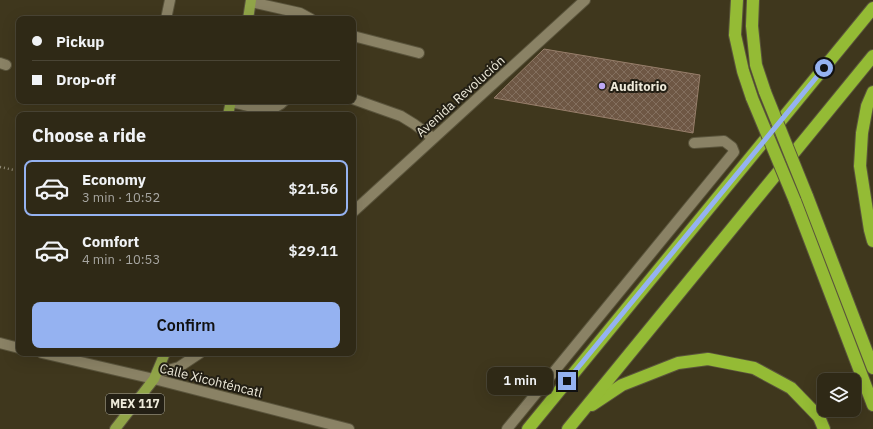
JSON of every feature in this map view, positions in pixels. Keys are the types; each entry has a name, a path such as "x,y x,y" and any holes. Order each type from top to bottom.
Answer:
{"highway":[{"path":"738,0 736,36 743,71 752,98 795,200 873,405"},
{"path":"753,0 752,26 756,65 765,92 807,196 873,368"},
{"path":"528,429 873,8"},
{"path":"568,429 873,56"},
{"path":"873,92 866,106 862,133 860,166 873,241"},
{"path":"582,411 622,385 678,363 708,359 754,368 791,388 819,417 824,429"}],"main road":[{"path":"248,16 251,1"},
{"name":"MEX 117","path":"115,429 155,376 164,356"}],"street":[{"path":"167,16 170,0"},
{"name":"Avenida Revolución","path":"356,209 585,0"},
{"path":"251,1 300,13 306,16"},
{"path":"356,37 419,53"},
{"path":"356,100 401,116 433,138"},
{"path":"243,104 266,110 275,108 280,104"},
{"path":"507,429 734,152 732,146 724,141 694,143"},
{"path":"0,343 16,347"},
{"name":"Calle Xicohténcatl","path":"57,356 155,376 349,429"},
{"path":"155,376 179,367 196,356"}],"path":[{"path":"0,167 14,170"}],"building":[{"name":"Auditorio","path":"544,49 700,75 693,133 494,98"}],"place":[{"name":"Auditorio","path":"602,86"}],"route":[{"path":"567,381 824,68"}]}
